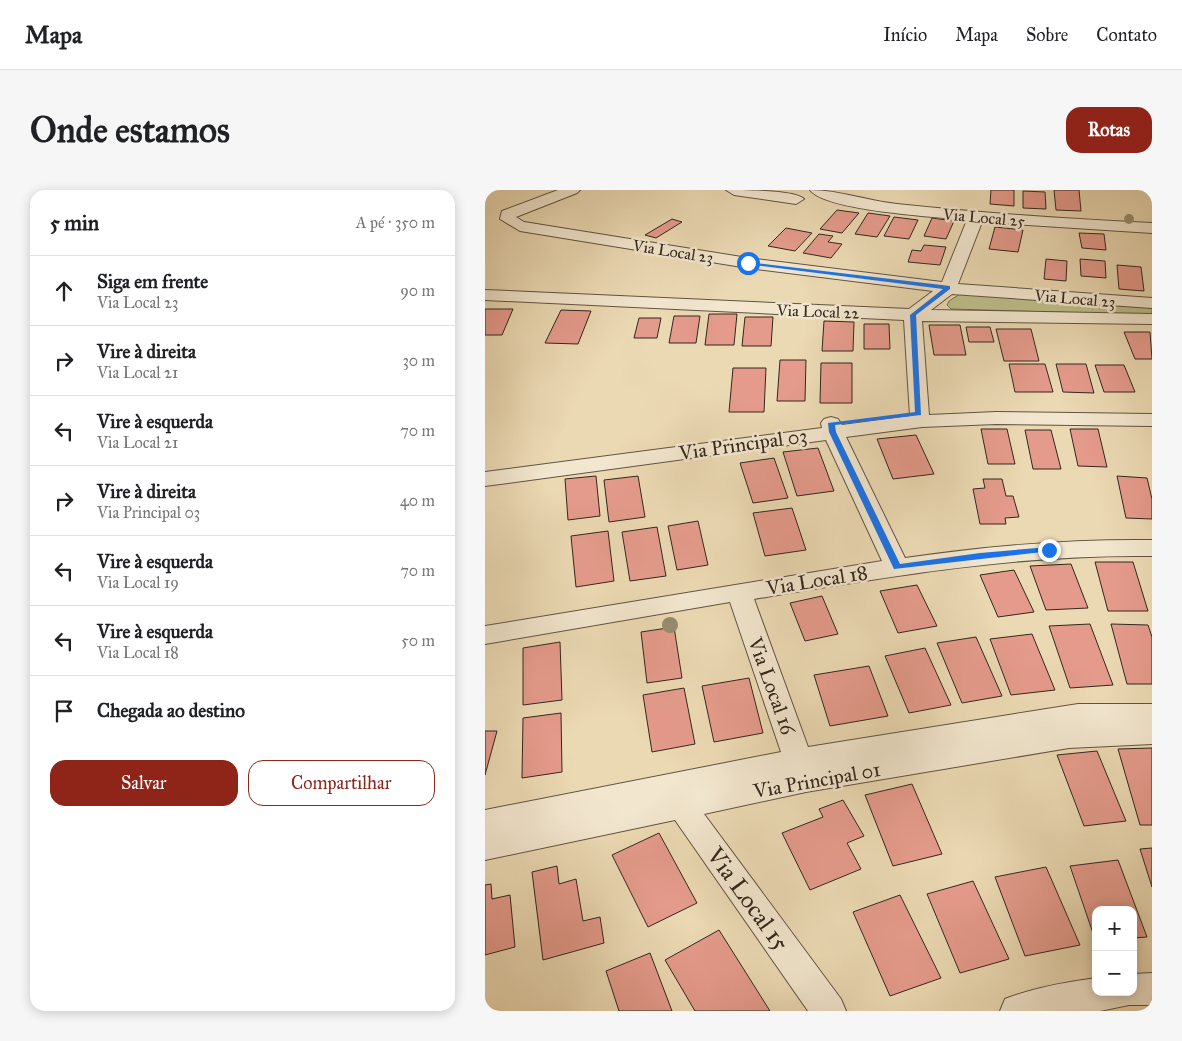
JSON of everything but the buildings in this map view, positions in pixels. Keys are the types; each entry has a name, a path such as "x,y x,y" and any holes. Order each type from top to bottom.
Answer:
{"street":[{"name":"Via Local 23","path":"572,190 508,214 508,219 521,226 748,263 947,288 1152,303"},
{"path":"733,190 796,199"},
{"name":"Via Local 25","path":"818,190 857,204 975,217 1152,228"},
{"path":"920,418 913,315 932,302 947,288 975,217"},
{"name":"Via Local 22","path":"485,295 913,315 1152,320"},
{"name":"Via Principal 03","path":"485,469 979,410 1152,413"},
{"name":"Via Principal 03","path":"920,418 1152,420"},
{"path":"832,427 897,567"},
{"name":"Via Principal 03","path":"485,479 832,427"},
{"name":"Via Local 18","path":"485,635 739,592 980,555 1112,547 1152,548"},
{"name":"Via Local 16","path":"739,592 803,770"},
{"name":"Via Principal 01","path":"485,847 675,797 1078,715 1152,715"},
{"name":"Via Principal 01","path":"803,770 1069,737 1152,733"},
{"name":"Via Principal 01","path":"485,823 675,797"},
{"name":"Via Local 15","path":"675,797 829,1011"},
{"path":"1137,990 1152,989"},
{"path":"1017,1011 1092,996"}],"green space":[{"path":"960,294 1152,308 1152,315 951,309 947,305 949,301"}],"route":[{"path":"748,263 947,288 932,302 913,315 919,414 831,423 833,432 897,567 980,555 1049,550"}]}
